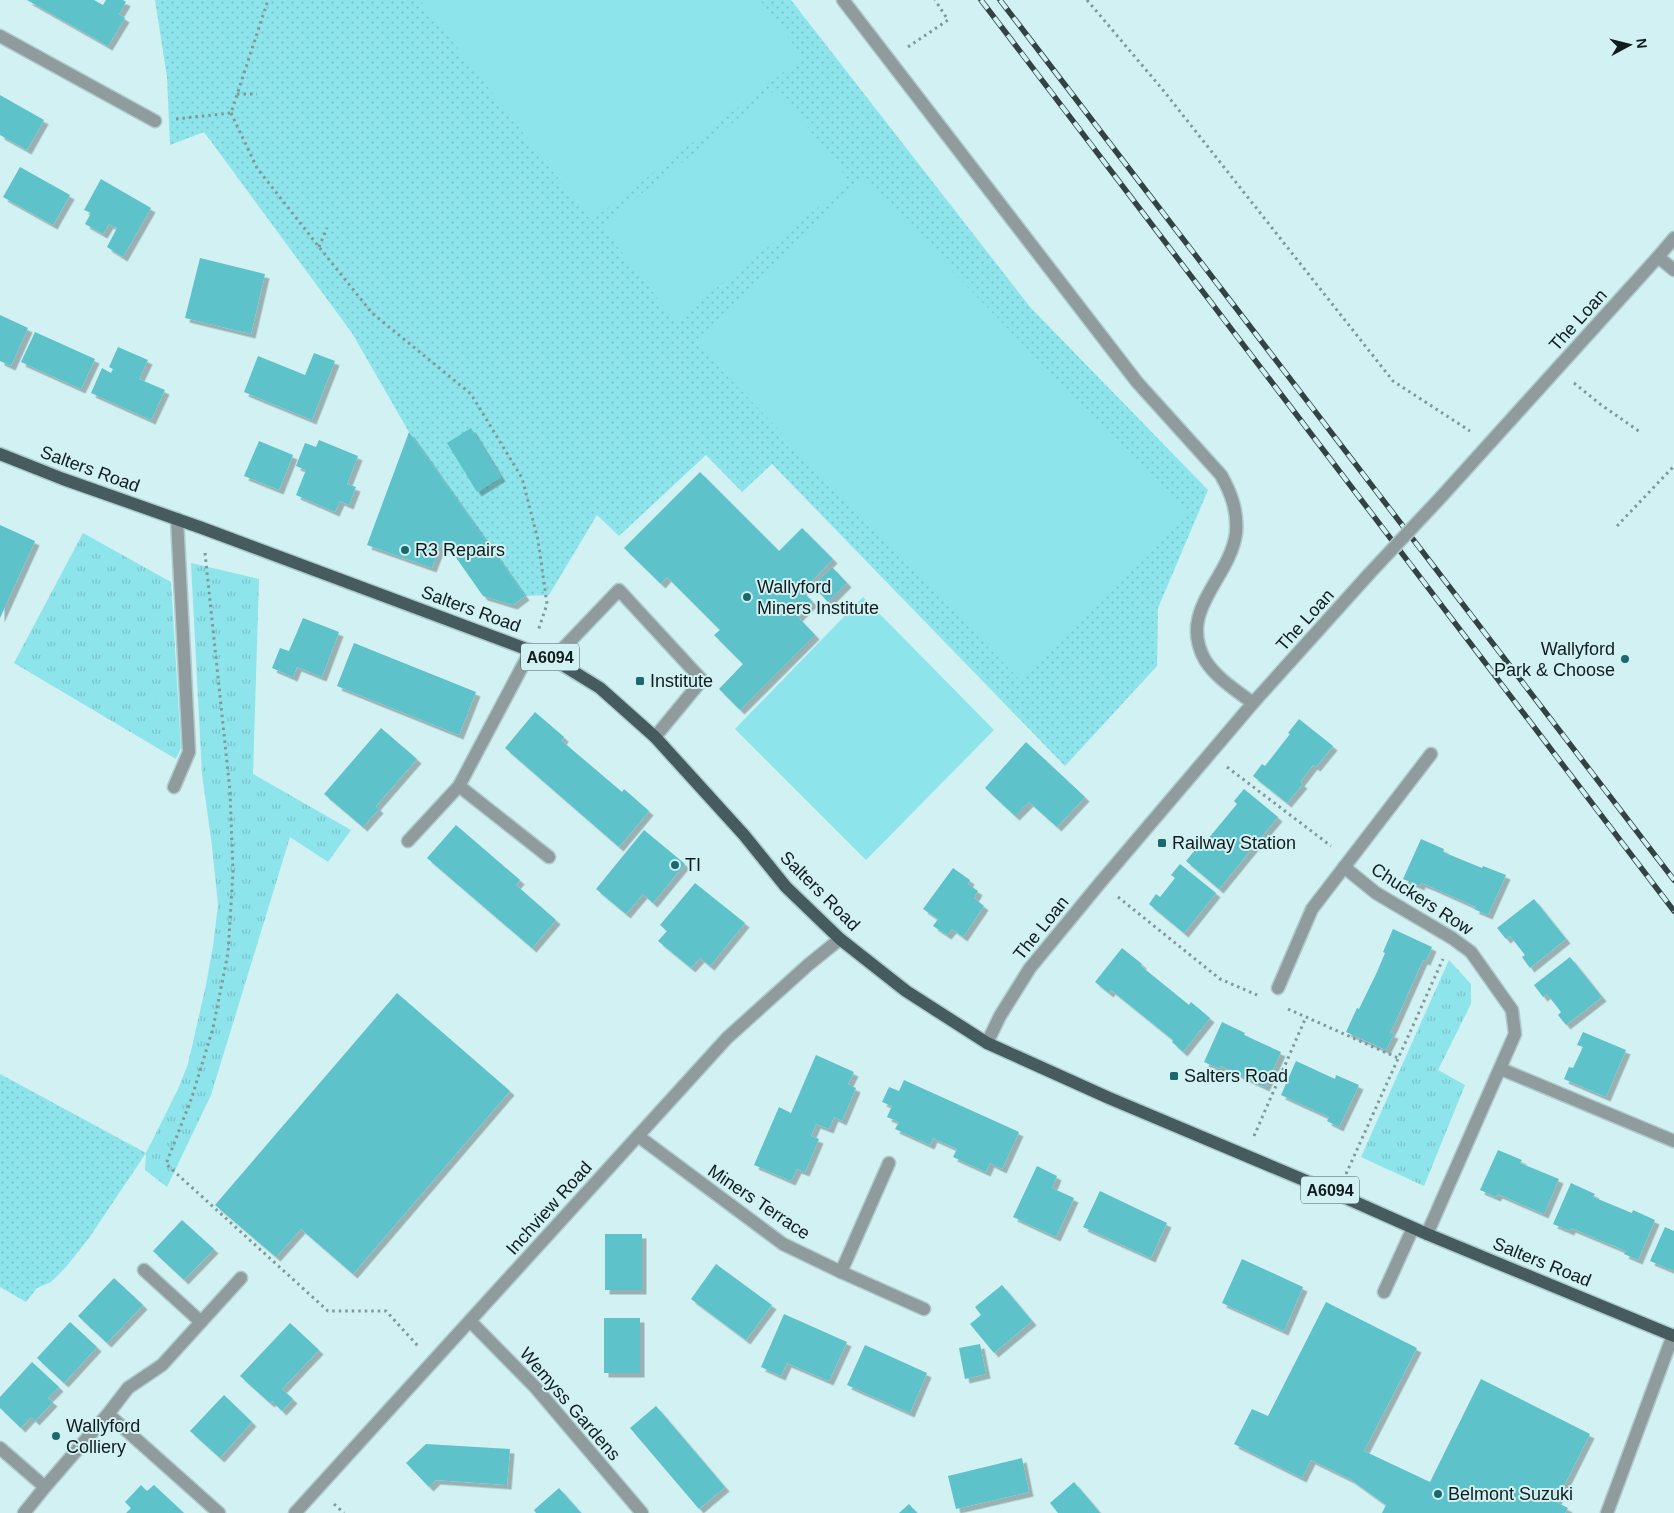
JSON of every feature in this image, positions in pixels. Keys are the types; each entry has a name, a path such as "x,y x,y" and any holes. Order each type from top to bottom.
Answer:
{"main road":[{"name":"Salters Road","path":"0,454 553,658 600,688 655,737 744,835 786,886 840,939 906,991 987,1043 1109,1098 1338,1194 1427,1234 1673,1336"}],"street":[{"path":"843,0 1136,382 1221,475 1230,491 1234,505 1236,533 1230,556 1203,602 1198,618 1197,635 1200,648 1214,672 1253,703"},
{"path":"0,36 155,121"},
{"name":"The Loan","path":"987,1043 1000,1016 1030,968 1253,703 1674,238"},
{"path":"1658,257 1674,270"},
{"path":"174,787 189,752 177,519"},
{"path":"553,658 619,590 702,680 655,737"},
{"path":"408,841 459,786 531,650"},
{"name":"Chuckers Row","path":"1278,988 1312,909 1432,754"},
{"path":"459,786 549,857"},
{"name":"Chuckers Row","path":"1347,864 1376,893 1452,938 1471,952 1512,1010 1515,1034 1427,1234"},
{"name":"Inchview Road","path":"295,1513 727,1038 808,965 840,939"},
{"path":"1501,1069 1674,1140"},
{"name":"Miners Terrace","path":"638,1136 783,1244 924,1309"},
{"path":"841,1272 889,1163"},
{"path":"1384,1292 1413,1228"},
{"path":"144,1270 201,1322"},
{"path":"24,1513 128,1388 162,1365 241,1278"},
{"name":"Wemyss Gardens","path":"470,1321 535,1387 642,1513"},
{"path":"1607,1513 1673,1336"},
{"path":"108,1414 219,1513"},
{"path":"0,1448 44,1487"}],"path":[{"path":"268,0 231,113 257,168 319,247 372,313 471,394 522,478 538,540 547,604 531,650"},
{"path":"889,60 948,20 935,0"},
{"path":"1087,0 1163,90 1393,381 1473,433"},
{"path":"237,94 258,94"},
{"path":"155,121 231,113"},
{"path":"319,247 328,228"},
{"path":"1557,369 1600,404 1640,432"},
{"path":"1617,526 1674,466"},
{"path":"202,528 230,791 233,872 228,953 212,1028 192,1097 166,1164 328,1311 386,1311 432,1362"},
{"path":"1210,754 1347,864"},
{"path":"1100,883 1220,979 1263,998"},
{"path":"1338,1194 1452,938"},
{"path":"1281,1006 1398,1058"},
{"path":"1246,1155 1306,1017"}],"green space":[{"path":"155,0 791,0 1030,307 1208,490 1158,608 1157,666 1065,766 772,464 742,492 706,455 619,536 597,515 549,595 525,596 409,432 352,333 204,132 170,145 167,77"},
{"path":"420,0 760,0 803,57 591,221"},
{"path":"778,88 850,182 675,321 601,225"},
{"path":"863,178 1186,514 1019,679 694,342"},
{"path":"83,533 171,582 181,748 176,759 14,663"},
{"path":"191,563 259,579 253,774 351,830 328,862 290,837 211,1095 167,1187 145,1170 146,1153 178,1089 188,1064 206,985 218,905 202,774"},
{"path":"863,597 994,730 866,860 735,729"},
{"path":"1449,960 1471,984 1471,1004 1438,1070 1465,1085 1424,1186 1361,1157"},
{"path":"0,1074 146,1153 89,1238 66,1267 51,1282 37,1288 26,1302 0,1287"}],"building":[{"path":"27,0 94,0 103,5 106,0 123,0 126,2 119,14 125,18 108,46"},
{"path":"0,95 44,120 27,150 0,135"},
{"path":"20,167 70,195 53,225 3,197"},
{"path":"101,179 151,208 123,257 107,247 117,228 109,224 103,234 85,224 91,213 84,210"},
{"path":"200,258 265,274 251,334 185,318"},
{"path":"0,315 28,328 11,366 0,361"},
{"path":"35,332 95,359 81,389 21,362"},
{"path":"118,347 148,360 139,379 165,390 151,420 91,393 102,368 111,373 113,369 109,367"},
{"path":"314,353 335,361 312,420 244,392 258,356 305,375"},
{"path":"471,428 501,477 477,492 447,443"},
{"path":"409,432 525,596 513,605 483,596 443,539 432,568 367,545"},
{"path":"319,440 358,456 347,484 356,487 349,505 340,501 335,512 296,495 306,470 296,466 305,443 316,447"},
{"path":"259,441 293,455 279,490 244,476"},
{"name":"Wallyford Miners Institute","path":"700,472 779,551 802,528 833,559 802,591 813,602 798,617 815,635 740,710 719,689 743,664 714,635 720,630 667,577 661,584 624,548"},
{"path":"0,525 35,541 0,618"},
{"path":"832,567 847,583 828,602 813,586"},
{"path":"303,618 339,632 322,677 297,667 293,677 272,668 280,648 289,651"},
{"path":"354,643 476,692 459,735 337,686"},
{"path":"535,712 564,737 562,741 622,792 624,789 649,811 619,847 505,748"},
{"path":"1299,719 1333,746 1316,767 1313,765 1300,782 1303,784 1287,803 1253,776 1262,764 1265,766"},
{"path":"381,728 417,759 376,806 379,809 363,827 324,794"},
{"path":"1026,742 1085,797 1057,827 1029,802 1015,816 985,788"},
{"path":"1244,789 1278,817 1219,889 1186,861 1195,850 1197,852 1237,804 1234,801"},
{"path":"456,825 520,880 516,885 556,920 532,948 427,858"},
{"path":"644,830 685,864 653,903 643,894 626,914 596,889"},
{"path":"1421,839 1444,849 1443,852 1482,868 1483,866 1506,875 1488,915 1474,909 1476,907 1429,886 1421,883 1420,886 1403,879"},
{"path":"1180,864 1216,893 1184,933 1149,904 1156,894 1160,897 1175,878 1171,875"},
{"path":"953,868 970,880 968,884 978,891 974,898 984,906 963,937 952,929 947,935 933,926 938,919 923,909"},
{"path":"695,883 745,923 710,966 700,958 691,968 658,941 667,931 660,925"},
{"path":"1534,899 1566,939 1530,968 1522,957 1525,955 1510,936 1506,939 1497,928"},
{"path":"1393,929 1432,947 1426,961 1423,960 1390,1033 1394,1034 1386,1050 1346,1032 1377,972"},
{"path":"1122,948 1189,1005 1191,1002 1210,1018 1183,1052 1172,1042 1173,1040 1111,990 1109,993 1095,982"},
{"path":"1570,957 1602,997 1566,1025 1558,1015 1561,1012 1547,994 1543,997 1534,985"},
{"path":"397,993 510,1091 353,1274 301,1229 276,1257 215,1205"},
{"path":"1222,1022 1245,1033 1244,1035 1281,1052 1265,1087 1221,1066 1220,1069 1204,1062"},
{"path":"1583,1032 1626,1050 1606,1097 1564,1079 1569,1067 1573,1068 1583,1047 1577,1045"},
{"path":"816,1055 854,1072 848,1084 856,1088 842,1121 834,1117 829,1129 816,1124 811,1136 819,1139 805,1172 797,1169 791,1181 754,1165 779,1107 791,1113"},
{"path":"1296,1061 1335,1079 1336,1075 1359,1085 1339,1127 1327,1121 1329,1117 1281,1095"},
{"path":"904,1080 1019,1132 1002,1169 990,1163 986,1172 953,1157 957,1149 933,1138 930,1145 895,1129 899,1122 887,1117 892,1106 882,1102 889,1087 899,1091"},
{"path":"1498,1150 1522,1160 1520,1163 1559,1179 1544,1214 1498,1194 1496,1197 1480,1190"},
{"path":"1037,1166 1057,1176 1052,1188 1074,1198 1056,1237 1013,1217"},
{"path":"1571,1183 1595,1194 1593,1197 1632,1213 1633,1210 1655,1220 1638,1260 1624,1254 1626,1251 1571,1228 1570,1231 1553,1224"},
{"path":"1100,1191 1167,1223 1151,1258 1083,1227"},
{"path":"182,1220 214,1249 184,1280 153,1251"},
{"path":"1665,1227 1674,1231 1674,1271 1650,1261"},
{"path":"605,1234 642,1234 642,1290 605,1290"},
{"path":"1242,1259 1303,1287 1284,1331 1222,1303"},
{"path":"716,1264 772,1305 746,1340 691,1299"},
{"path":"114,1278 143,1305 107,1343 78,1316"},
{"path":"1002,1285 1032,1321 994,1353 970,1324 981,1315 975,1307"},
{"path":"1326,1302 1417,1348 1364,1451 1430,1482 1481,1379 1590,1434 1556,1502 1568,1508 1565,1513 1382,1513 1386,1505 1350,1479 1311,1460 1302,1478 1234,1444 1252,1409 1268,1416"},
{"path":"784,1314 847,1342 829,1381 787,1363 781,1376 761,1367"},
{"path":"604,1318 640,1318 640,1373 604,1373"},
{"path":"70,1322 97,1347 64,1383 37,1358"},
{"path":"290,1323 319,1350 282,1389 293,1399 282,1411 272,1401 270,1403 240,1376"},
{"path":"980,1344 986,1374 965,1379 959,1348"},
{"path":"865,1345 927,1373 910,1413 847,1385"},
{"path":"32,1362 59,1387 48,1398 53,1402 35,1421 31,1417 21,1428 0,1408 0,1397"},
{"path":"224,1395 252,1422 220,1458 190,1431"},
{"path":"656,1406 725,1487 699,1509 630,1428"},
{"path":"426,1444 510,1449 507,1485 436,1480 429,1487 406,1463"},
{"path":"1022,1458 1029,1492 956,1509 948,1476"},
{"path":"1074,1482 1100,1513 1058,1513 1050,1503"},
{"path":"141,1485 147,1491 154,1485 184,1513 126,1513 131,1508 125,1502"},
{"path":"559,1488 581,1513 536,1513 534,1510"},
{"path":"909,1504 917,1513 899,1513"}],"railway":[{"path":"981,0 1674,911"},
{"path":"1000,0 1674,880"}],"place":[{"name":"R3 Repairs","path":"405,550"},
{"name":"Wallyford Miners Institute","path":"747,597"},
{"name":"Wallyford Park & Choose","path":"1625,659"},
{"name":"Institute","path":"640,681"},
{"name":"Railway Station","path":"1162,843"},
{"name":"TI","path":"675,865"},
{"name":"Salters Road","path":"1174,1076"},
{"name":"Wallyford Colliery","path":"56,1436"},
{"name":"Belmont Suzuki","path":"1438,1494"}]}
